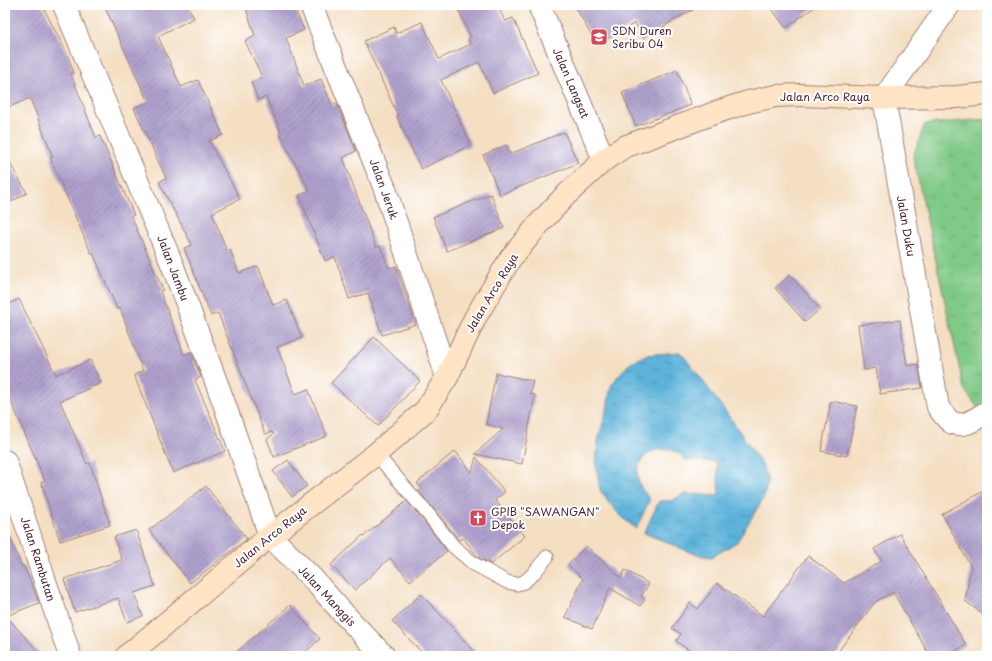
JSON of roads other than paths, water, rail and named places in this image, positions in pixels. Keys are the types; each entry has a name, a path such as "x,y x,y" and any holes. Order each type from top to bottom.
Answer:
{"main road":[{"name":"Jalan Arco Raya","path":"127,656 270,536 376,454 426,410 448,377 474,318 510,259 539,224 604,160 624,147 717,112 748,102 776,96 799,95 884,98 957,97 987,94"}],"street":[{"name":"Jalan Jambu","path":"64,5 172,264 224,403 270,536"},
{"name":"Jalan Jeruk","path":"311,5 385,189 448,377"},
{"name":"Jalan Langsat","path":"539,5 604,160"},
{"path":"884,98 949,5"},
{"name":"Jalan Duku","path":"884,98 938,407 951,422 961,425 972,421 987,412"},
{"name":"Jalan Rambutan","path":"5,463 70,656"},
{"name":"Jalan Manggis","path":"270,536 311,577 384,656"}],"lane":[{"path":"376,454 428,514 453,546 474,564 507,582 517,584 524,582 533,574 547,557"}],"water":[{"path":"680,352 733,422 763,466 767,483 764,497 737,542 712,557 697,555 644,533 659,501 671,501 684,494 719,496 717,462 686,460 678,453 660,449 644,457 639,464 637,473 640,485 650,499 636,529 608,502 600,490 596,465 598,440 607,409 611,386 618,376 631,362 646,355"}],"place":[{"name":"SDN Duren Seribu 04","path":"599,37"},
{"name":"GPIB \"SAWANGAN\" Depok","path":"478,518"}]}
